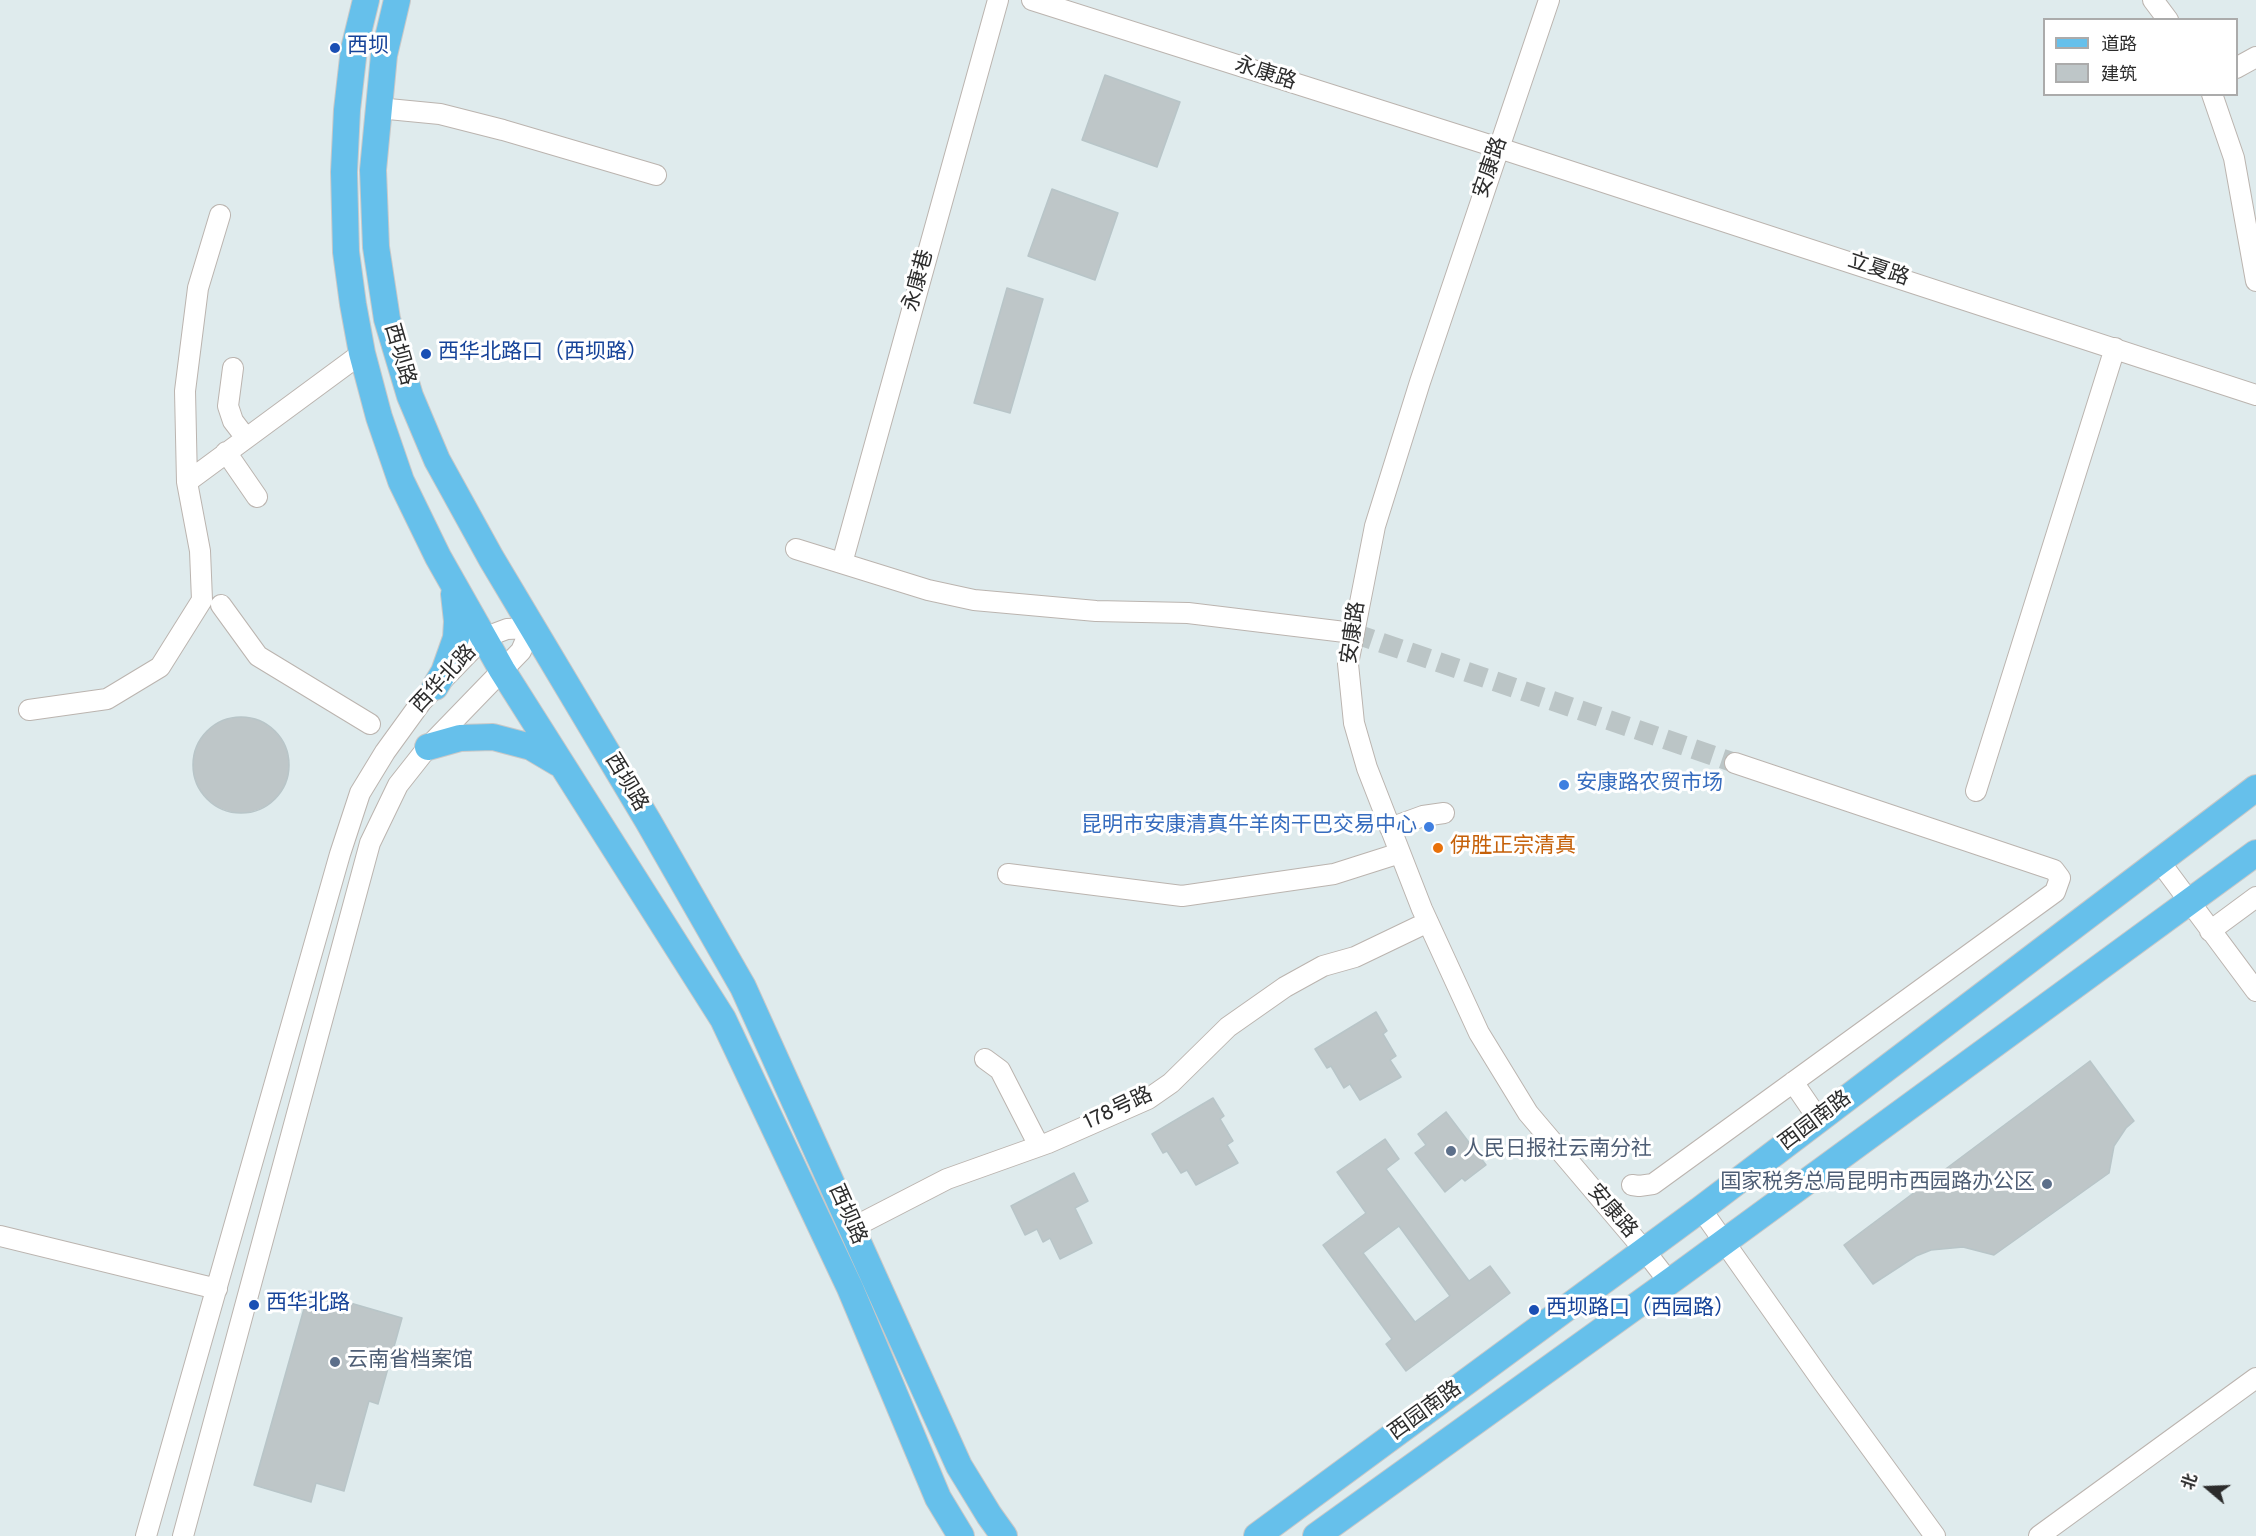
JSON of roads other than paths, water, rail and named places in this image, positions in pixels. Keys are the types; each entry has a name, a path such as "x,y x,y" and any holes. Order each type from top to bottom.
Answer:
{"main road":[{"name":"西坝路","path":"366,0 354,49 346,110 344,171 346,252 362,353 379,417 401,481 446,572 502,670 723,1019 850,1288 938,1498 961,1536"},
{"name":"西坝路","path":"397,0 384,55 373,170 376,247 387,320 410,396 437,460 531,628 648,821 743,987 959,1466 1004,1536"},
{"path":"435,687 448,664 456,638 456,604 446,572"},
{"path":"428,747 460,738 493,737 531,747 564,767"},
{"name":"西园南路","path":"1257,1536 1701,1209 2256,788"},
{"name":"西园南路","path":"1316,1536 2256,854"}],"street":[{"name":"永康巷","path":"842,563 998,0"},
{"name":"永康路","path":"1032,0 1499,148"},
{"name":"安康路","path":"1549,0 1420,382 1375,526 1348,664 1354,723 1367,768 1428,922 1479,1033 1528,1113 1669,1282"},
{"path":"2153,0 2166,18"},
{"path":"2238,67 2256,57"},
{"path":"2213,96 2234,158 2256,281"},
{"path":"378,108 440,114 656,175"},
{"name":"立夏路","path":"1499,148 2256,395"},
{"path":"29,710 107,699 160,667 202,600 200,551 187,482 185,391 198,288 220,215"},
{"path":"1976,791 2115,348"},
{"path":"187,482 362,353"},
{"path":"233,368 228,406 233,421 246,438"},
{"path":"226,452 257,497"},
{"path":"796,549 928,590 985,602 1096,610 1188,613 1353,633"},
{"path":"221,605 258,656 370,724"},
{"name":"西华北路","path":"146,1536 337,865 360,793 422,701 483,638 507,629 531,628 520,651 428,747 398,785 370,843 183,1536"},
{"path":"1632,1185 1653,1184 2055,892 2060,878 2054,870 1956,835 1735,763"},
{"path":"1390,828 1423,816 1444,813"},
{"path":"1008,874 1182,896 1334,874 1400,853"},
{"path":"2160,862 2256,991"},
{"path":"2210,931 2256,897"},
{"name":"178号路","path":"852,1228 947,1179 1039,1146 1148,1099 1172,1083 1228,1027 1285,987 1323,966 1354,957 1428,922"},
{"path":"985,1059 1000,1070 1039,1146"},
{"path":"1793,1082 1819,1120"},
{"path":"1701,1209 1935,1536"},
{"path":"0,1236 217,1289"},
{"path":"2039,1536 2256,1378"}],"tunnel":[{"path":"1353,633 1735,763"}],"place":[{"name":"西坝","path":"335,48"},
{"name":"西华北路口（西坝路）","path":"426,354"},
{"name":"安康路农贸市场","path":"1564,785"},
{"name":"昆明市安康清真牛羊肉干巴交易中心","path":"1429,827"},
{"name":"伊胜正宗清真","path":"1438,848"},
{"name":"人民日报社云南分社","path":"1451,1151"},
{"name":"国家税务总局昆明市西园路办公区","path":"2047,1184"},
{"name":"西华北路","path":"254,1305"},
{"name":"西坝路口（西园路）","path":"1534,1310"},
{"name":"云南省档案馆","path":"335,1362"}]}
